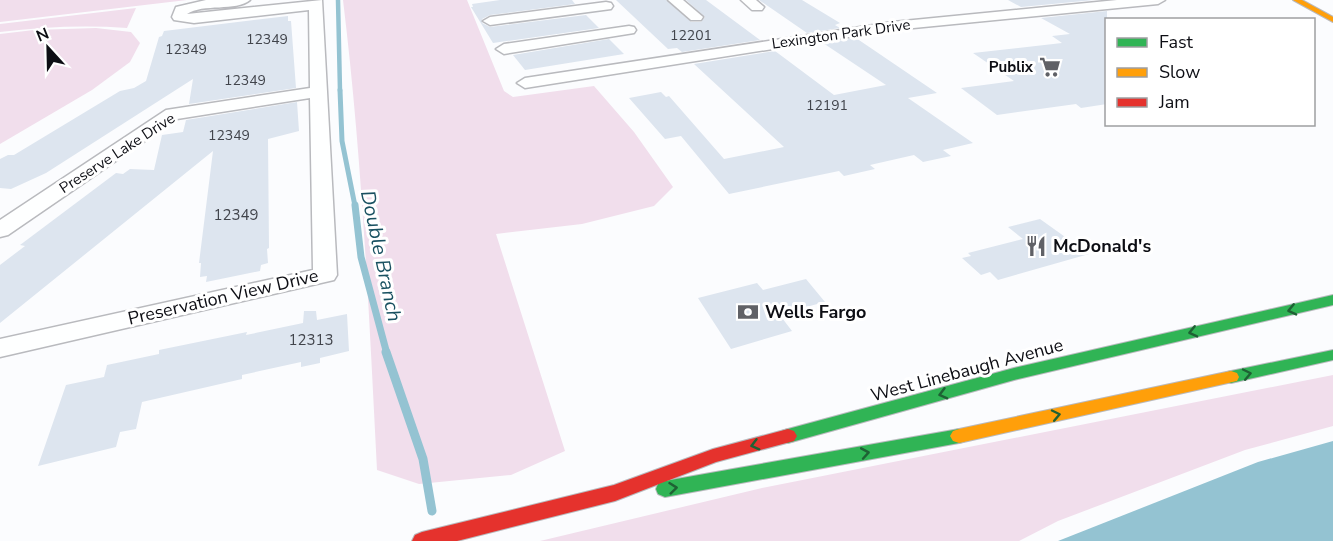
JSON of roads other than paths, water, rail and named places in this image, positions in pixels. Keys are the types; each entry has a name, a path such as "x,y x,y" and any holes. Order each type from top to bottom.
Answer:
{"main road":[{"path":"1326,0 1333,5"},
{"path":"1301,2 1333,5"},
{"path":"1301,2 1333,15"},
{"path":"1301,2 1333,20"},
{"name":"West Linebaugh Avenue","path":"422,541 615,493 724,453 1014,374 1333,300"},
{"path":"1251,320 1269,333"},
{"path":"1287,347 1305,361"},
{"name":"West Linebaugh Avenue","path":"615,493 677,488 971,434 1333,355"}],"street":[{"name":"Preservation View Drive","path":"0,348 325,275 315,3 194,19 178,17 181,10 197,5 243,0"},
{"path":"675,0 696,16"},
{"name":"Lexington Park Drive","path":"525,83 893,26 1158,0"},
{"path":"489,21 603,3 658,62"},
{"path":"504,49 637,38"},
{"name":"Preserve Lake Drive","path":"0,230 172,114 317,92"}],"water":[{"path":"1333,441 1333,541 1058,541 1258,462"}],"waterway":[{"name":"Double Branch","path":"338,0 340,91"},
{"name":"Double Branch","path":"340,90 342,141 355,206"},
{"name":"Double Branch","path":"355,205 361,257 387,354"},
{"name":"Double Branch","path":"386,352 423,459 432,511"}],"place":[{"name":"Publix","path":"1050,67"},
{"name":"McDonald's","path":"1036,246"},
{"name":"Wells Fargo","path":"748,312"}]}
